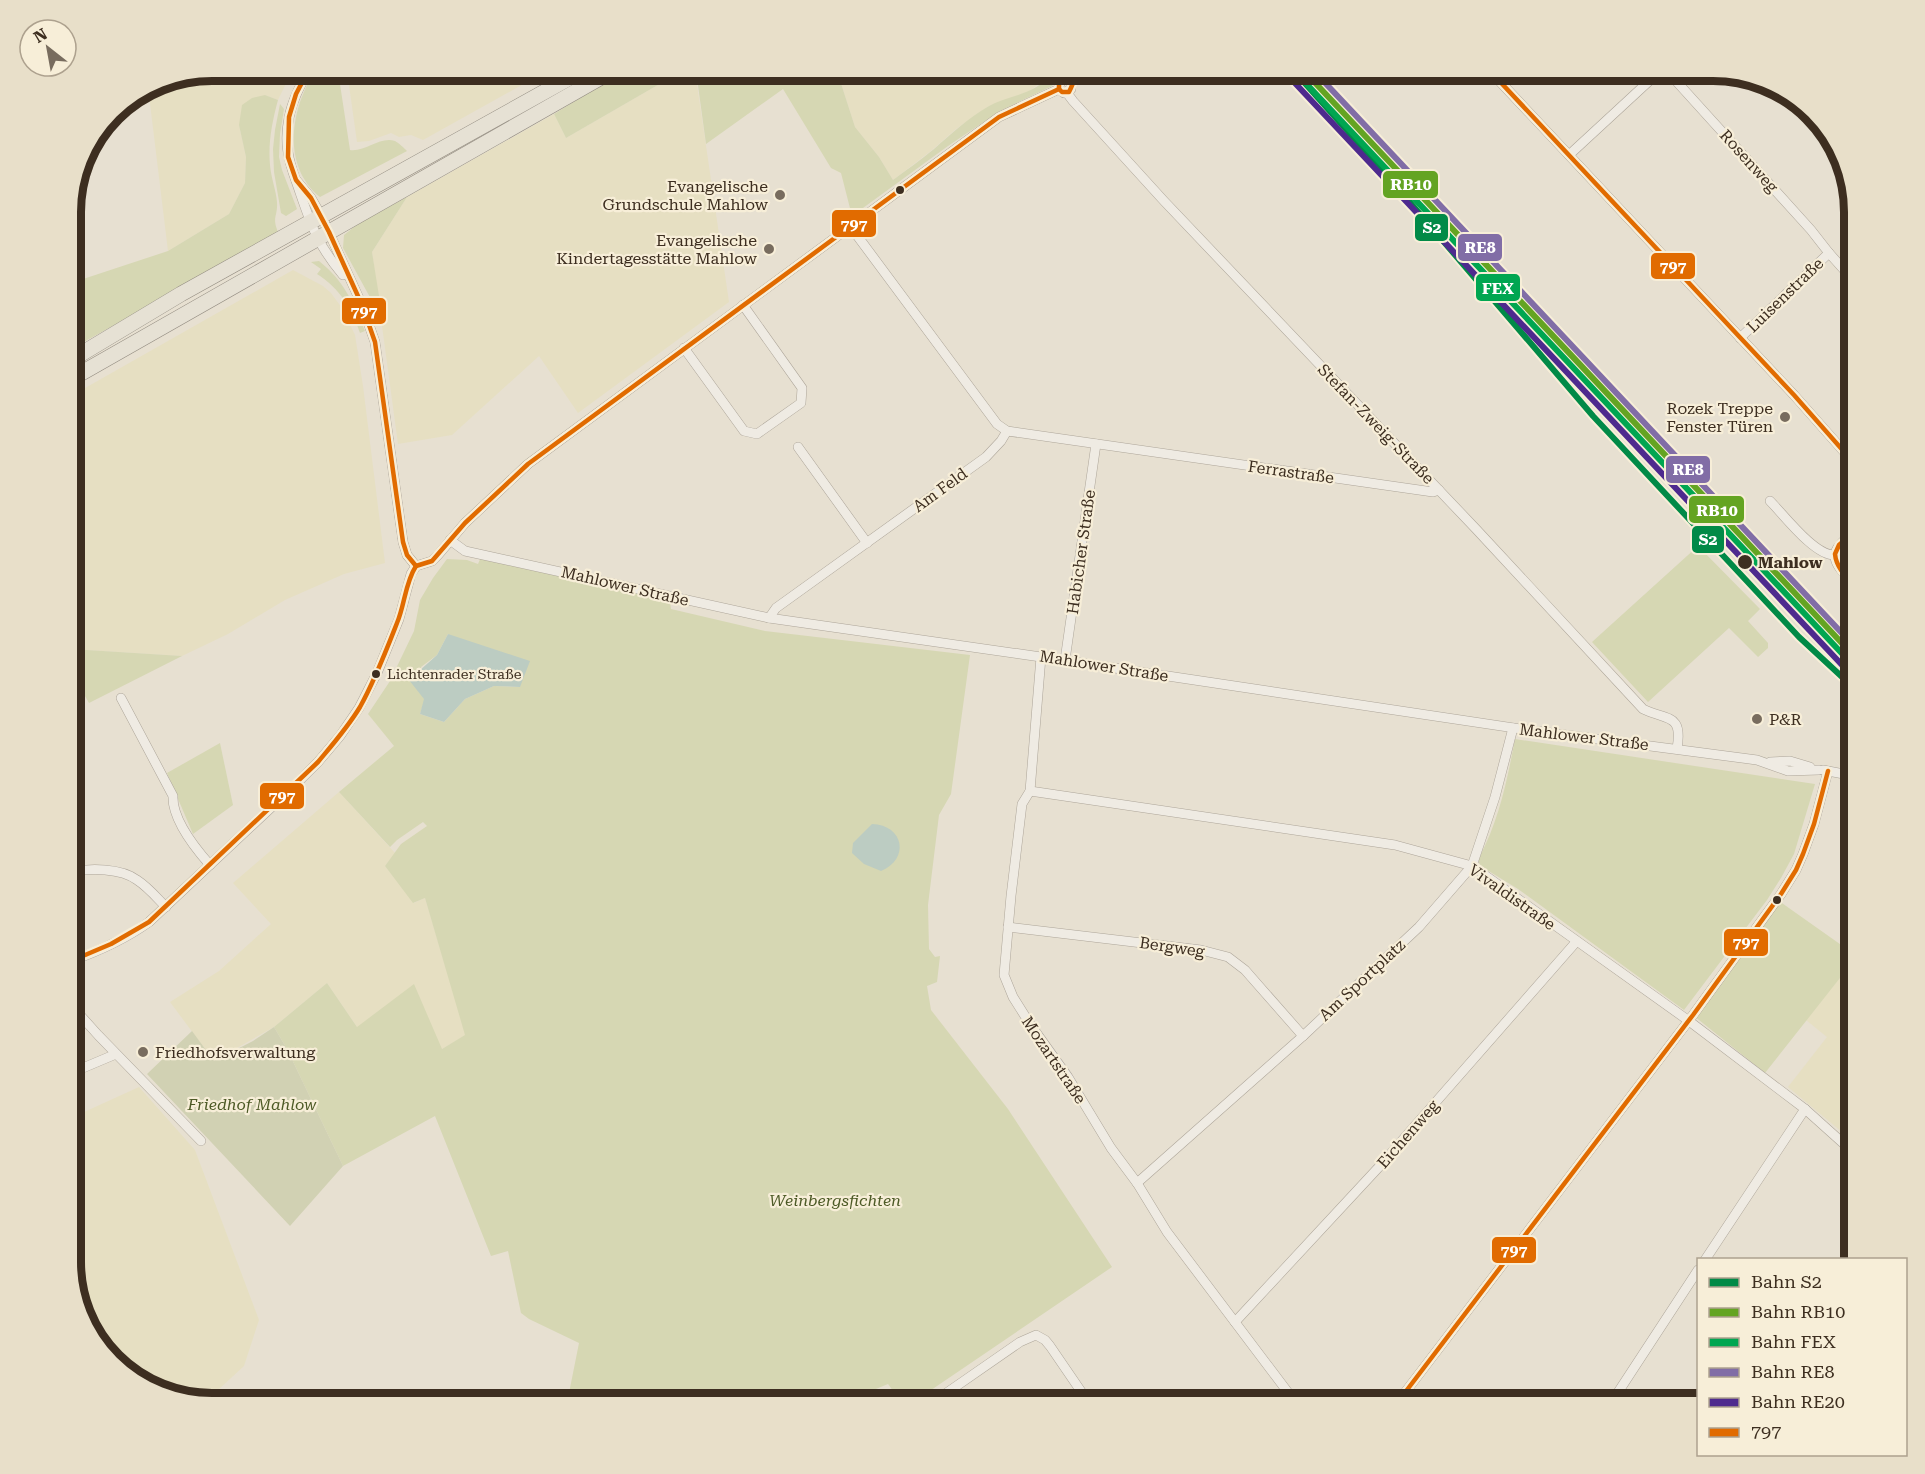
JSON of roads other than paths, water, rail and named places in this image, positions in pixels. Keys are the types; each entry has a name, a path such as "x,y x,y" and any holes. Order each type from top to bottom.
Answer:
{"main road":[{"path":"81,354 182,294 562,81"},
{"path":"81,372 593,81"}],"street":[{"path":"303,81 292,104 287,130 288,156 296,180 311,198 316,220 323,236 362,305 375,342 403,542 407,555 416,566"},
{"path":"81,958 130,936 166,907 318,762 359,708 377,673 399,619 411,574 416,566 432,561 450,540 528,464 999,117 1066,88 1072,81"},
{"path":"1500,81 1844,452"},
{"path":"1569,155 1648,81"},
{"name":"Rosenweg","path":"1677,81 1829,253"},
{"name":"Stefan-Zweig-Straße","path":"1066,88 1073,101 1164,201 1439,490 1643,709 1664,715 1676,723 1679,731 1677,749"},
{"name":"Ferrastraße","path":"850,226 997,424 1007,431 1433,492 1439,490"},
{"name":"Luisenstraße","path":"1740,338 1829,253 1844,270"},
{"path":"684,348 744,431 757,434 801,403 802,388 743,305"},
{"name":"Am Feld","path":"769,618 777,608 986,457 1007,431"},
{"name":"Habicher Straße","path":"1065,660 1096,444"},
{"path":"798,447 867,543"},
{"path":"1770,501 1818,550 1834,555"},
{"name":"Mahlower Straße","path":"450,540 465,551 769,618 1514,728 1765,762 1788,771 1823,770 1844,774"},
{"path":"1844,541 1838,546 1834,555 1834,561 1844,573"},
{"name":"Mozartstraße","path":"1041,657 1030,791 1022,804 1004,975 1030,1024 1068,1077 1111,1148 1137,1183 1167,1232 1288,1393"},
{"path":"122,698 173,796 173,807 194,847 210,865"},
{"name":"Am Sportplatz","path":"1137,1183 1303,1036 1419,927 1472,866 1514,728"},
{"path":"1405,1393 1689,1021 1778,898 1796,870 1814,825 1823,770"},
{"name":"Vivaldistraße","path":"1030,791 1395,845 1472,866 1689,1021 1805,1109 1844,1144"},
{"path":"81,871 124,873 138,880 166,907"},
{"name":"Bergweg","path":"1008,927 1201,950 1228,957 1245,970 1303,1036"},
{"name":"Eichenweg","path":"1235,1322 1378,1168 1576,942"},
{"path":"81,1016 201,1141"},
{"path":"81,1069 116,1054"},
{"path":"1706,1258 1805,1109"},
{"path":"1618,1393 1697,1272"},
{"path":"948,1393 1020,1342 1036,1335 1050,1346 1082,1393"}],"rail line":[{"name":"RE20","path":"1293,81 1843,666"},
{"name":"S2","path":"1303,81 1593,416 1799,637 1844,679"},
{"name":"FEX","path":"1304,81 1844,656"},
{"name":"RB10","path":"1313,81 1844,645"},
{"name":"RE8","path":"1323,81 1844,635"}],"place":[{"name":"Evangelische Grundschule Mahlow","path":"780,195"},
{"name":"Evangelische Kindertagesstätte Mahlow","path":"769,249"},
{"name":"Rozek Treppe Fenster Türen","path":"1785,417"},
{"name":"Mahlow","path":"1745,562"},
{"name":"Lichtenrader Straße","path":"376,674"},
{"name":"P&R","path":"1757,719"},
{"name":"Friedhofsverwaltung","path":"143,1052"}],"park label":[{"name":"Friedhof Mahlow","path":"252,1104"},
{"name":"Weinbergsfichten","path":"835,1200"}]}
